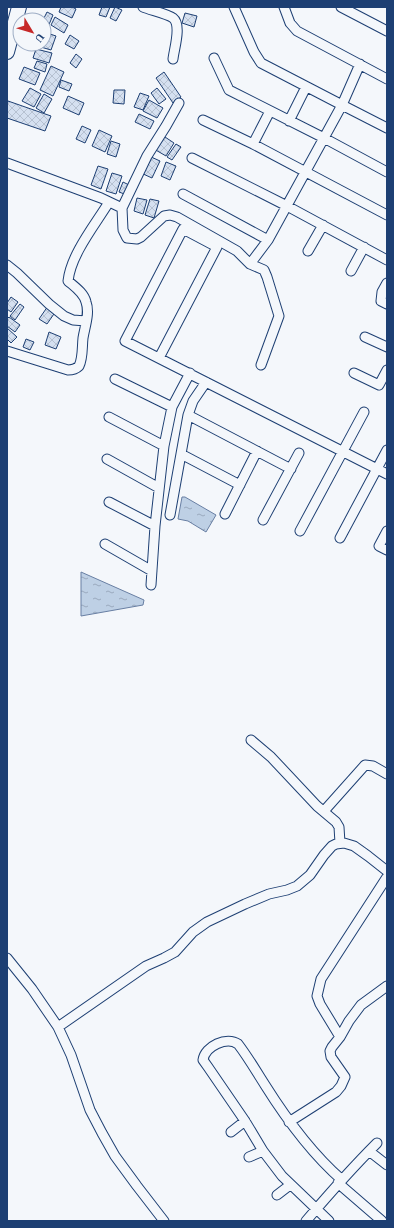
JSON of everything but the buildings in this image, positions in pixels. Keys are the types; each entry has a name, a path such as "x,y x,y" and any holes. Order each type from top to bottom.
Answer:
{"main road":[{"path":"7,52 19,7"}],"street":[{"path":"143,7 172,18 176,22 178,27 173,59"},
{"path":"234,7 254,52 261,63 386,127"},
{"path":"284,7 290,23 297,31 387,79"},
{"path":"341,7 387,31"},
{"path":"214,58 229,90 387,172"},
{"path":"250,264 268,240 288,206 342,105 360,64"},
{"path":"289,121 306,87"},
{"path":"180,103 147,156 122,208 122,230 127,238 136,239 141,237 164,216 170,215 177,217 237,251 250,264 264,270 279,316 261,365"},
{"path":"252,144 270,111"},
{"path":"203,120 387,215"},
{"path":"192,158 288,206 387,260"},
{"path":"7,163 122,208"},
{"path":"183,194 268,240"},
{"path":"7,351 68,370 72,370 79,365 88,310 83,295 68,281 69,272 76,254 109,202"},
{"path":"308,251 323,225"},
{"path":"160,358 217,247 183,229 125,341 387,474"},
{"path":"351,271 364,247"},
{"path":"7,265 64,316 73,320 86,321"},
{"path":"387,283 382,292 381,301 387,304"},
{"path":"365,337 387,348"},
{"path":"354,373 379,385 387,370"},
{"path":"151,585 155,526 164,446 172,407 190,373"},
{"path":"115,379 172,407"},
{"path":"170,515 188,415 192,401 206,382"},
{"path":"300,531 364,412"},
{"path":"188,415 291,469"},
{"path":"109,417 164,446"},
{"path":"340,538 387,450"},
{"path":"225,514 257,451"},
{"path":"263,520 299,453"},
{"path":"181,454 240,485"},
{"path":"107,459 159,488"},
{"path":"109,502 155,526"},
{"path":"387,531 379,546 387,550"},
{"path":"105,544 152,571"},
{"path":"251,740 271,757 317,806 336,822 339,827 340,843"},
{"path":"324,811 365,765 373,766 387,774"},
{"path":"58,1027 146,966 175,952 193,932 207,922 269,894 297,886 310,875 332,846 340,843 354,846 387,871"},
{"path":"340,1037 320,1004 317,996 321,979 387,877"},
{"path":"7,958 32,989 58,1027 71,1056 90,1110 115,1156 164,1221"},
{"path":"289,1122 336,1092 341,1086 345,1077 331,1057 330,1051 361,1005 387,986"},
{"path":"329,1221 282,1176 263,1151 245,1121 203,1060 206,1054 221,1041 232,1040 238,1044 298,1134 340,1181 382,1221"},
{"path":"231,1132 245,1121"},
{"path":"306,1221 325,1201 340,1181 377,1143"},
{"path":"249,1157 263,1151"},
{"path":"369,1151 387,1165"},
{"path":"277,1195 290,1185"}],"water":[{"path":"182,497 185,497 216,515 206,532 188,521 178,519"},
{"path":"81,572 144,600 143,605 81,616"}]}
